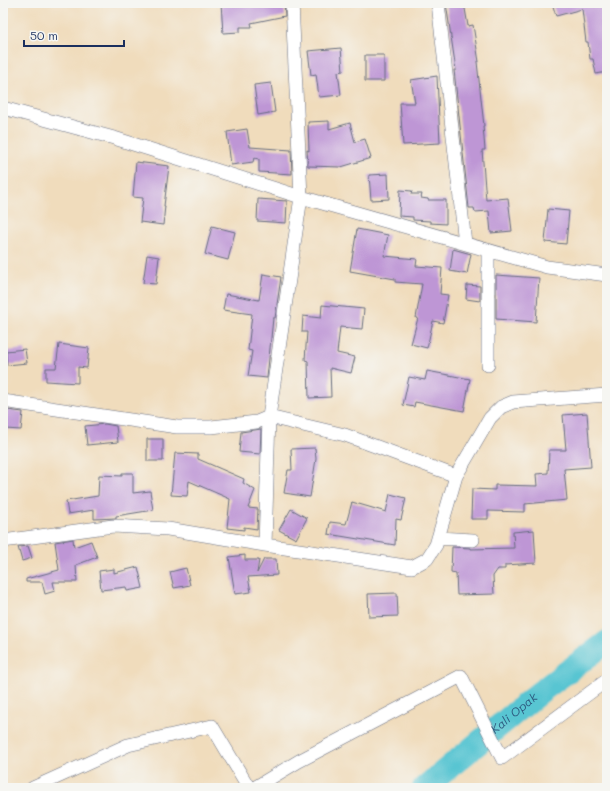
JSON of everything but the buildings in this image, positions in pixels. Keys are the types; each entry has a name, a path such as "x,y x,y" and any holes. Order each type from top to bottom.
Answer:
{"street":[{"path":"265,545 270,418 301,197 292,3"},
{"path":"438,3 465,243"},
{"path":"3,108 114,138 301,197 547,267 607,275"},
{"path":"488,250 488,365"},
{"path":"3,541 113,526 168,529 412,567 427,559 436,545 456,476 490,418 501,407 512,402 607,395"},
{"path":"3,401 177,427 211,427 257,422 270,418 345,435 456,476"},
{"path":"438,538 473,540"},
{"path":"254,788 299,761 461,676 502,758 607,680"},
{"path":"33,788 128,745 212,726 249,788"}],"waterway":[{"name":"Kali Opak","path":"424,788 540,692 607,642"}]}
